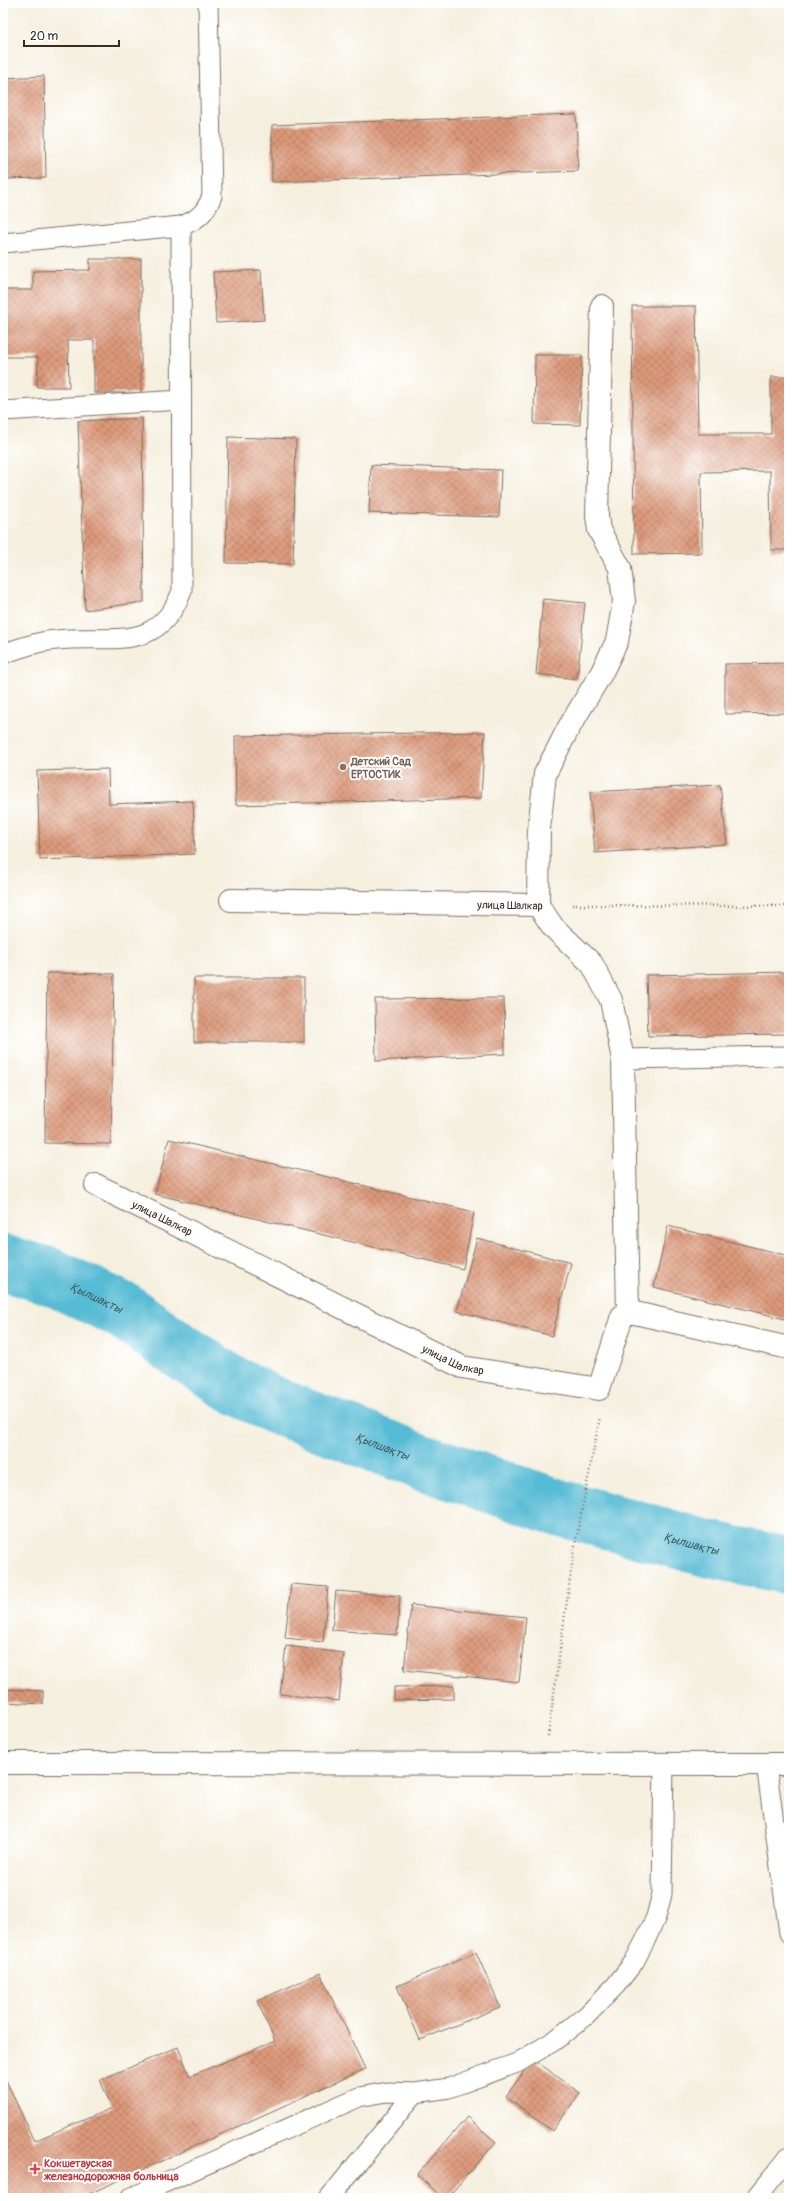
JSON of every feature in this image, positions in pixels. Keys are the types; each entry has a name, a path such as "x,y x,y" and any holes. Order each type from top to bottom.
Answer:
{"street":[{"path":"602,306 597,516 599,530 620,568 624,600 617,641 602,672 568,728 546,774 539,829 538,905 553,927 592,964 611,1000 623,1059 628,1313 789,1348"},
{"name":"улица Шалкар","path":"231,900 538,905"},
{"name":"улица Шалкар","path":"96,1185 462,1367 599,1389 622,1316 628,1313"},
{"path":"3,1763 789,1764"}],"lane":[{"path":"3,243 181,226 193,222 201,215 212,196 208,3"},
{"path":"3,654 55,640 138,637 153,631 175,608 182,591 181,226"},
{"path":"3,411 181,400"},
{"path":"623,1059 789,1056"},
{"path":"130,2198 359,2098 387,2092 415,2093 449,2088 516,2063 554,2041 587,2015 616,1985 634,1962 656,1917 662,1894 664,1764"},
{"path":"766,1764 789,1933"},
{"path":"329,2198 415,2093"},
{"path":"756,2198 789,2157"}],"path":[{"name":"улица Шалкар","path":"538,905 789,906"},
{"path":"544,1764 574,1550 600,1416"}],"building":[{"path":"44,76 46,178 3,179 3,78"},
{"path":"576,114 578,171 272,182 272,125"},
{"path":"90,259 141,259 141,393 94,393 94,340 68,340 69,387 37,387 38,357 3,357 3,290 33,290 33,271 90,270"},
{"path":"261,270 264,320 216,323 213,272"},
{"path":"632,306 696,306 698,434 771,434 771,377 789,377 789,550 771,550 770,471 701,472 702,553 634,554"},
{"path":"535,355 582,355 580,425 534,424"},
{"path":"142,418 144,602 85,610 78,421"},
{"path":"228,437 296,439 293,564 226,563"},
{"path":"371,465 501,470 499,517 369,513"},
{"path":"543,599 585,603 577,679 536,674"},
{"path":"789,663 789,713 725,714 725,664"},
{"path":"485,732 481,798 236,805 235,736"},
{"path":"108,769 109,804 193,801 195,854 40,860 37,771"},
{"path":"720,785 727,844 595,853 590,792"},
{"path":"789,972 789,1034 648,1036 646,975"},
{"path":"47,973 114,974 111,1144 45,1143"},
{"path":"194,978 304,978 304,1042 194,1042"},
{"path":"504,998 505,1054 376,1061 375,999"},
{"path":"169,1139 474,1212 463,1269 155,1194"},
{"path":"668,1226 789,1256 789,1320 654,1287"},
{"path":"477,1238 571,1263 552,1336 457,1311"},
{"path":"291,1584 328,1587 323,1642 285,1638"},
{"path":"336,1591 400,1596 397,1635 332,1630"},
{"path":"411,1605 526,1617 519,1682 404,1670"},
{"path":"286,1646 344,1653 339,1701 280,1694"},
{"path":"454,1686 454,1699 394,1700 394,1687"},
{"path":"3,1689 43,1691 43,1704 3,1702"},
{"path":"476,1952 500,2007 420,2040 397,1986"},
{"name":"Кокшетауская железнодорожная больница","path":"320,1973 365,2069 80,2198 3,2198 3,2074 34,2141 112,2108 100,2080 178,2047 190,2076 275,2041 257,2001"},
{"path":"533,2059 580,2093 552,2131 506,2096"},
{"path":"467,2117 496,2142 447,2198 443,2198 417,2175"}],"waterway":[{"name":"Қылшақты","path":"3,1263 50,1276 122,1310 194,1360 232,1384 274,1405 420,1461 557,1507 709,1549 789,1566"}],"place":[{"name":"Детский Сад ЕРТОСТИК","path":"343,767"},
{"name":"Кокшетауская железнодорожная больница","path":"35,2169"}]}
